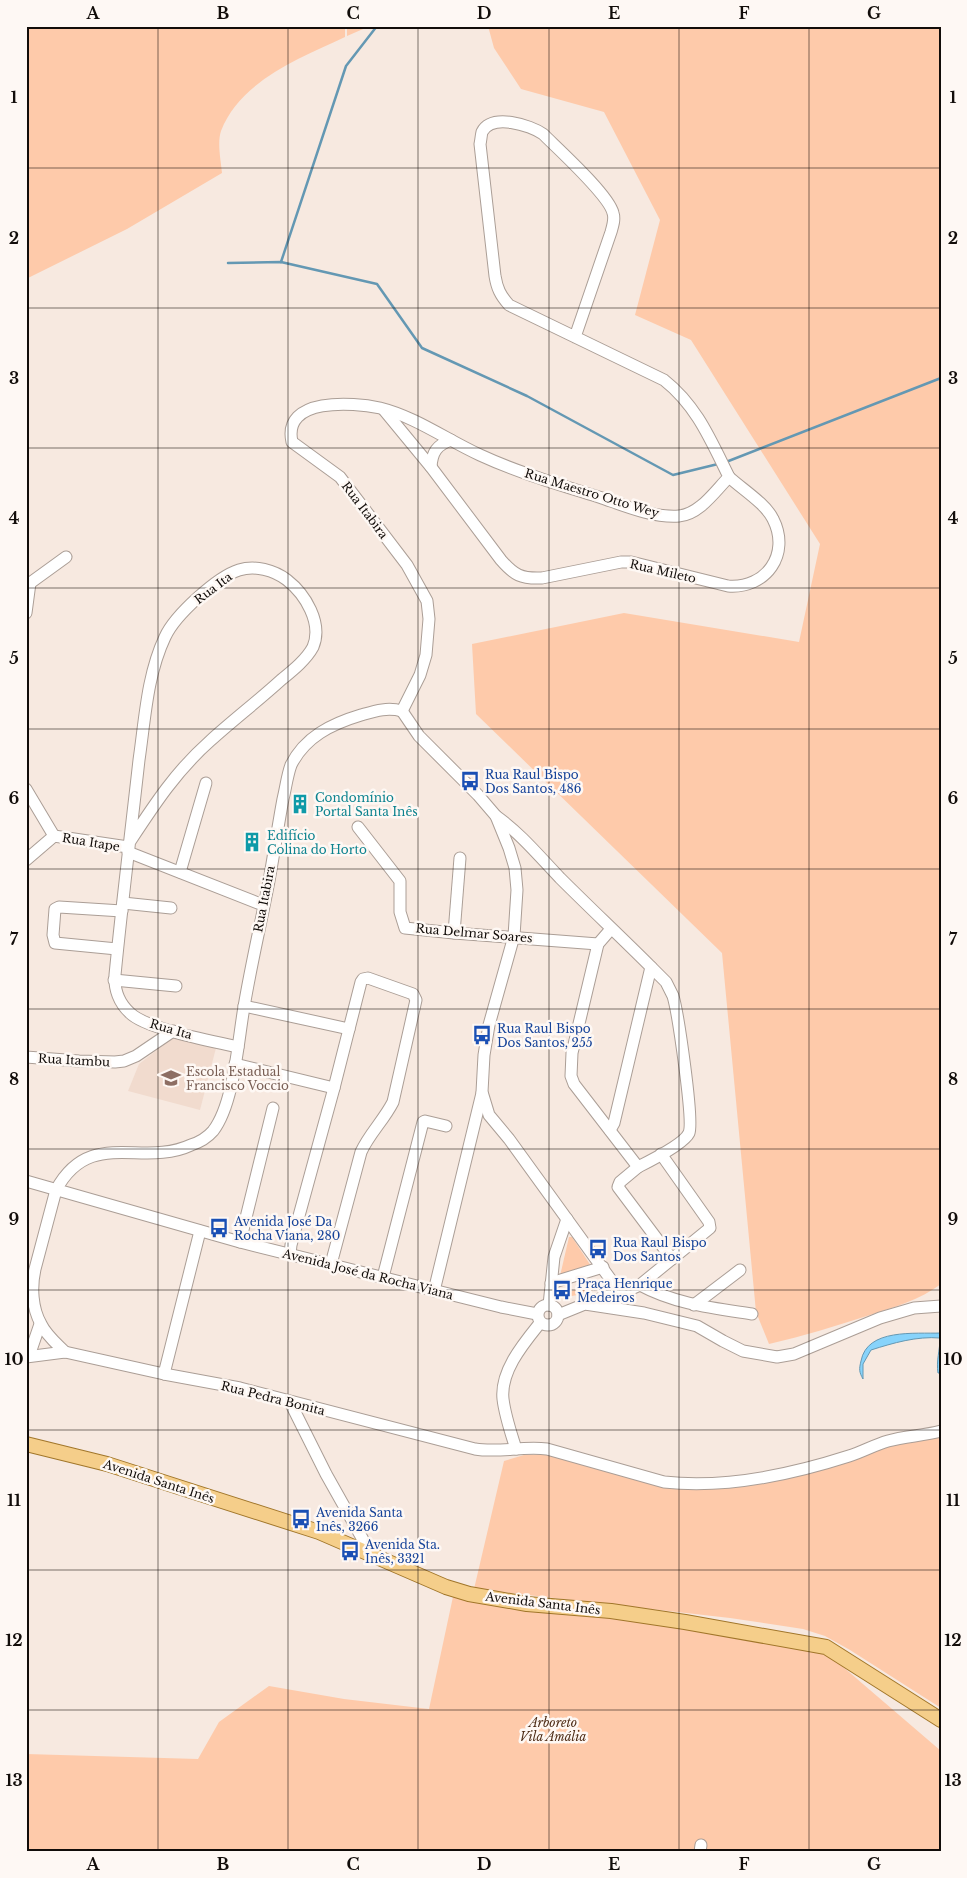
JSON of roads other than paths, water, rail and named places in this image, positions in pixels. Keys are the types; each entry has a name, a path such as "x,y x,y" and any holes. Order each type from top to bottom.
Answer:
{"main road":[{"name":"Avenida Santa Inês","path":"26,1444 107,1464 319,1532 446,1587 469,1594 527,1604 658,1618 826,1647 941,1720"}],"street":[{"path":"575,336 611,232 614,221 612,208 594,184 543,134 534,128 512,122 500,122 489,125 483,130 480,144 497,289 509,305 664,380 689,403 703,424 729,477"},
{"name":"Rua Maestro Otto Wey","path":"299,415 309,410 340,403 366,405 383,409 421,424 479,455 542,479 621,505 663,515 678,516 696,511 729,477"},
{"name":"Rua Mileto","path":"383,409 431,467 501,560 520,577 530,579 621,562 631,562 728,586 739,587 749,584 766,575 772,567 776,557 778,538 773,518 729,477"},
{"name":"Rua Itabira","path":"56,1190 70,1170 98,1153 111,1151 171,1152 204,1140 213,1130 222,1116 235,1064 244,1006 289,771 297,754 310,740 327,727 377,710 391,708 402,711 420,675 426,655 429,619 426,601 407,565 340,477 292,442 291,425 299,415"},
{"path":"431,467 433,454 444,442 451,440"},
{"path":"26,613 28,585 66,557"},
{"name":"Rua Ita","path":"129,848 168,784 182,768 211,739 298,665 313,646 315,626 310,608 295,587 283,576 260,568 244,568 228,575 185,610 167,633 160,648 146,702 117,949 114,980 120,1002 130,1014 147,1023 238,1047"},
{"path":"402,711 419,736 496,816 511,826 670,988 675,1003 690,1126 687,1136 638,1167 620,1182 618,1187 672,1259"},
{"path":"180,872 206,783"},
{"path":"26,788 54,836 26,860"},
{"path":"434,1291 482,1092 484,1055 489,1025 514,936 517,890 515,868 496,816"},
{"name":"Rua Delmar Soares","path":"358,827 400,881 400,912 405,928 598,944"},
{"name":"Rua Itape","path":"54,836 129,848 180,872 264,905"},
{"path":"454,933 460,858"},
{"path":"117,949 55,943 53,935 55,910 60,907 171,908"},
{"path":"611,929 598,944 572,1053 571,1076 574,1084 638,1167"},
{"path":"610,1130 618,1106 651,967"},
{"path":"290,1254 361,982 363,979 368,978 413,994 416,997 416,1003 394,1097 385,1117 368,1138 361,1152 332,1264"},
{"path":"114,980 176,986"},
{"path":"244,1006 349,1029"},
{"name":"Rua Itambu","path":"26,1057 79,1062 115,1062 136,1056 173,1030"},
{"path":"235,1064 334,1088"},
{"path":"482,1092 489,1115 509,1139 619,1291"},
{"path":"240,1242 273,1108"},
{"path":"383,1277 422,1122 425,1120 446,1126"},
{"path":"539,1318 545,1325 551,1325 558,1316 619,1291 640,1285 710,1228 709,1222 661,1154"},
{"name":"Avenida José da Rocha Viana","path":"26,1181 240,1242 539,1318"},
{"path":"56,1190 32,1282 33,1296 40,1324 65,1352"},
{"path":"549,1305 554,1256 567,1219"},
{"path":"164,1374 200,1231"},
{"path":"550,1283 603,1268"},
{"path":"694,1305 740,1270"},
{"path":"640,1285 659,1296 694,1305 752,1314"},
{"path":"585,1304 688,1323 704,1329 743,1351 777,1357 794,1354 880,1318 914,1308 941,1306"},
{"path":"516,1449 504,1408 503,1389 512,1363 539,1318 540,1308 549,1305 555,1308 558,1316"},
{"path":"28,1357 40,1324"},
{"name":"Rua Pedra Bonita","path":"28,1357 65,1352 164,1374 240,1388 475,1449 495,1451 547,1449 664,1482 696,1484 737,1481 781,1474 849,1456 891,1440 938,1432"},
{"path":"290,1402 326,1474 371,1554"}],"water":[{"path":"941,1333 941,1373 938,1373 940,1338 923,1338 871,1350 863,1364 863,1379 860,1370 861,1361 865,1350 872,1343 894,1335"}],"waterway":[{"path":"281,262 346,66 377,26"},
{"path":"228,263 281,262 377,284 422,348 527,396 673,475 718,464"},
{"path":"726,462 941,378"}],"place":[{"name":"Rua Raul Bispo Dos Santos, 486","path":"470,781"},
{"name":"Condomínio Portal Santa Inês","path":"300,804"},
{"name":"Edifício Colina do Horto","path":"252,842"},
{"name":"Rua Raul Bispo Dos Santos, 255","path":"482,1035"},
{"name":"Escola Estadual Francisco Voccio","path":"171,1078"},
{"name":"Avenida José Da Rocha Viana, 280","path":"219,1228"},
{"name":"Rua Raul Bispo Dos Santos","path":"598,1249"},
{"name":"Praça Henrique Medeiros","path":"562,1290"},
{"name":"Avenida Santa Inês, 3266","path":"301,1519"},
{"name":"Avenida Sta. Inês, 3321","path":"350,1551"}],"park label":[{"name":"Arboreto Vila Amália","path":"553,1729"}]}
